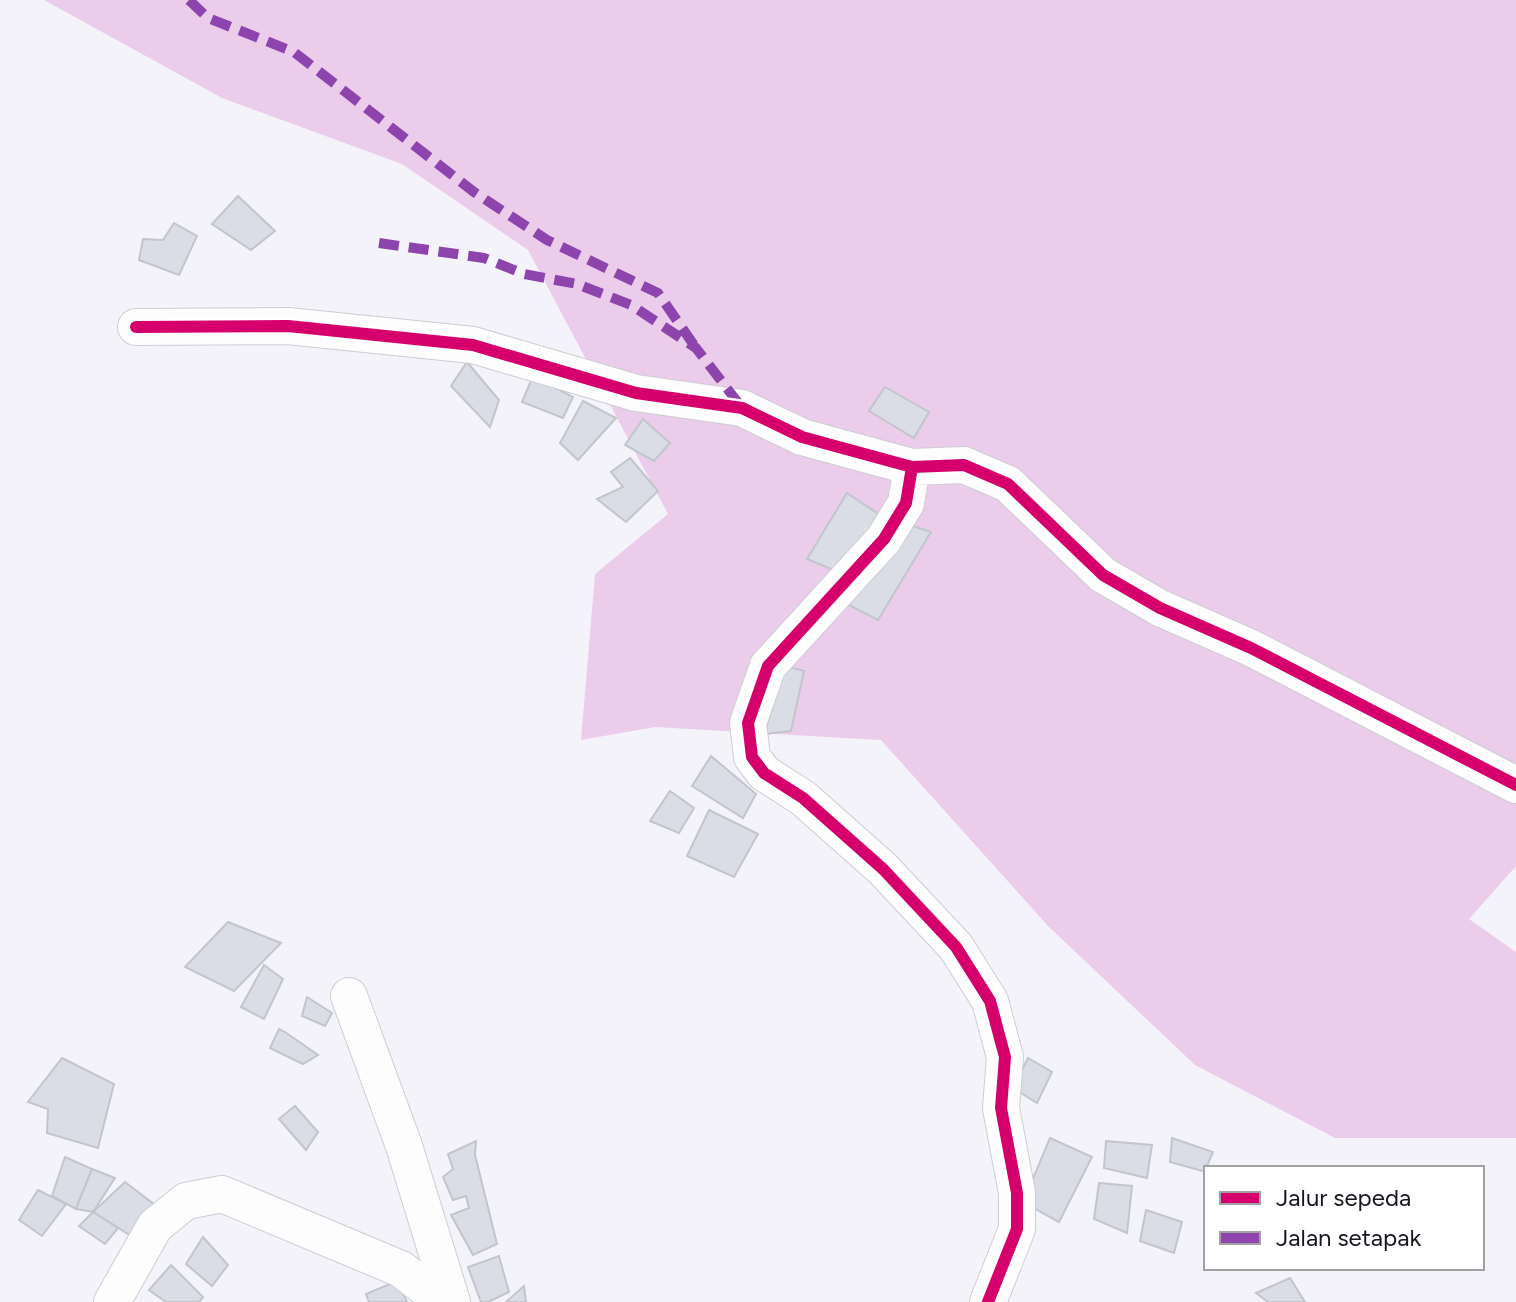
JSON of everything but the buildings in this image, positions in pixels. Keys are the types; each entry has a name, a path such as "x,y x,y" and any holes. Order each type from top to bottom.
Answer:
{"street":[{"path":"136,327 288,326 473,345 636,393 742,408 802,437 912,467 964,465 1008,484 1103,575 1160,608 1251,648 1516,785"},
{"path":"912,467 906,503 884,539 768,666 748,723 752,757 764,773 803,798 883,869 956,947 990,1001 1005,1057 1001,1108 1017,1193 1017,1229 988,1302"},
{"path":"349,996 404,1146 452,1302"},
{"path":"112,1302 155,1226 186,1201 222,1194 401,1269 443,1302"}],"shaded area":[{"path":"44,0 1516,0 1516,866 1469,919 1516,952 1516,1138 1335,1138 1195,1065 1048,926 881,740 655,727 581,740 595,574 668,514 528,250 402,164 222,98"}],"marked path":[{"path":"189,0 208,18 294,52 474,192 547,240 658,293 696,348"},
{"path":"379,243 484,258 524,274 577,284 631,305 696,348 742,408"}],"cycle path":[{"path":"136,327 288,326 473,345 636,393 742,408 802,437 912,467"},
{"path":"988,1302 1017,1229 1017,1193 1001,1108 1005,1057 990,1001 956,947 883,869 803,798 764,773 752,757 748,723 768,666 884,539 906,503 912,467 964,465 1008,484 1103,575 1160,608 1251,648 1516,785"}]}
